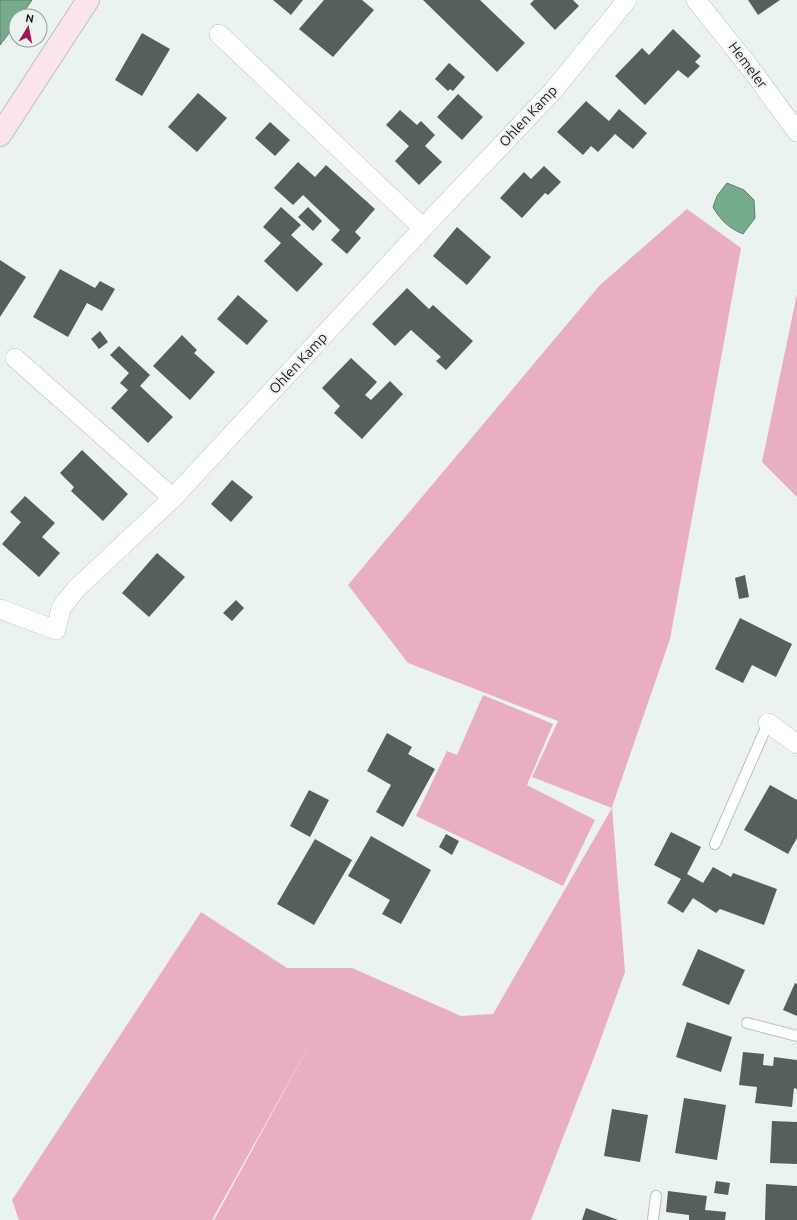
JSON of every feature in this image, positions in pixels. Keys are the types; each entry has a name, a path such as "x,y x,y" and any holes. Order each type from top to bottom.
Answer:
{"street":[{"path":"0,135 88,0"},
{"name":"Ohlen Kamp","path":"0,609 56,630 62,608 76,590 173,498 423,228 552,92 627,0"},
{"name":"Hemeler","path":"696,0 751,69 797,132"},
{"path":"219,34 423,228"},
{"path":"15,358 173,498"},
{"path":"768,723 797,744"}],"lane":[{"path":"715,844 768,723"},
{"path":"747,1023 797,1036"},
{"path":"653,1220 656,1196"}],"shaded area":[{"path":"0,0 32,0 26,8 8,8 8,34 0,45"},
{"path":"727,183 744,190 754,200 755,218 743,234 726,224 713,207 717,196"},
{"path":"687,209 741,248 670,639 612,807 625,972 595,1055 531,1220 214,1220 317,1031 212,1220 19,1220 12,1200 201,912 287,968 352,968 461,1016 493,1014 612,808 532,777 558,721 408,663 348,585 600,285"},
{"path":"797,294 797,497 762,462"},
{"path":"483,695 553,724 527,785 595,820 563,886 416,816 447,751 457,755"}],"building":[{"path":"273,0 303,0 291,15"},
{"path":"324,0 362,0 374,10 333,57 299,29"},
{"path":"423,0 480,0 525,43 497,72"},
{"path":"534,0 573,0 579,6 555,30 530,4"},
{"path":"748,0 780,0 758,15"},
{"path":"673,29 701,56 695,62 700,66 688,78 678,70 645,105 615,76 642,48 649,55"},
{"path":"142,33 170,49 142,96 115,80"},
{"path":"449,63 465,77 453,91 450,89 448,91 435,79"},
{"path":"198,93 227,118 197,152 168,127"},
{"path":"458,94 483,117 462,140 437,117"},
{"path":"586,101 609,121 619,109 647,133 633,149 615,134 598,152 591,146 583,155 557,132"},
{"path":"400,110 417,125 421,121 435,135 425,146 442,162 419,185 395,161 409,146 386,125"},
{"path":"270,122 290,140 275,156 255,138"},
{"path":"298,162 315,177 326,165 375,209 355,232 361,238 347,254 331,240 340,230 303,195 293,205 274,188"},
{"path":"544,166 561,182 548,195 545,193 522,218 500,198 524,172 531,179"},
{"path":"281,207 301,225 291,235 323,264 297,292 264,261 281,243 263,227"},
{"path":"308,207 322,221 313,231 298,217"},
{"path":"457,227 491,257 467,285 433,256"},
{"path":"0,260 26,277 0,317"},
{"path":"60,269 95,288 100,281 115,289 102,311 87,303 68,337 33,317"},
{"path":"407,288 429,309 433,305 473,341 446,370 436,361 441,357 411,330 395,346 372,324"},
{"path":"238,295 268,321 247,345 217,319"},
{"path":"100,331 108,342 99,349 91,339"},
{"path":"182,335 197,350 194,353 215,372 190,400 153,366"},
{"path":"119,346 150,375 140,386 173,417 148,443 111,408 128,390 120,383 129,373 110,355"},
{"path":"351,358 377,382 365,395 371,400 390,381 403,394 362,439 334,413 340,406 322,388"},
{"path":"82,450 128,494 103,521 71,491 74,487 60,473"},
{"path":"232,480 253,497 231,522 211,504"},
{"path":"25,496 55,523 42,537 60,553 39,577 2,544 21,522 10,512"},
{"path":"157,553 185,577 149,617 122,593"},
{"path":"745,575 749,597 739,599 735,578"},
{"path":"236,600 244,608 232,621 223,613"},
{"path":"740,618 792,644 776,677 752,665 743,683 715,669"},
{"path":"387,733 412,747 408,754 435,769 403,827 376,812 391,785 367,771"},
{"path":"770,785 797,800 797,838 788,854 744,830"},
{"path":"309,790 329,800 310,837 290,826"},
{"path":"671,832 701,847 687,874 703,883 713,867 731,877 733,873 777,889 764,925 720,909 716,913 693,898 683,913 667,903 681,879 654,865"},
{"path":"446,834 459,841 452,855 439,847"},
{"path":"371,836 431,870 401,924 382,914 390,900 348,876"},
{"path":"315,839 352,860 314,925 277,904"},
{"path":"698,949 745,970 729,1005 682,985"},
{"path":"795,983 797,984 797,1016 783,1010"},
{"path":"687,1022 732,1037 721,1072 676,1057"},
{"path":"743,1052 764,1054 763,1065 773,1066 774,1057 797,1060 797,1089 794,1088 792,1107 755,1103 757,1087 739,1085"},
{"path":"684,1098 726,1105 717,1160 675,1153"},
{"path":"612,1109 648,1115 640,1162 604,1156"},
{"path":"772,1121 797,1122 797,1164 770,1163"},
{"path":"716,1181 730,1183 728,1195 714,1193"},
{"path":"766,1184 797,1186 797,1220 765,1220"},
{"path":"668,1191 707,1196 705,1210 726,1212 725,1220 689,1220 689,1215 666,1212"},
{"path":"586,1208 618,1220 582,1220"}]}
